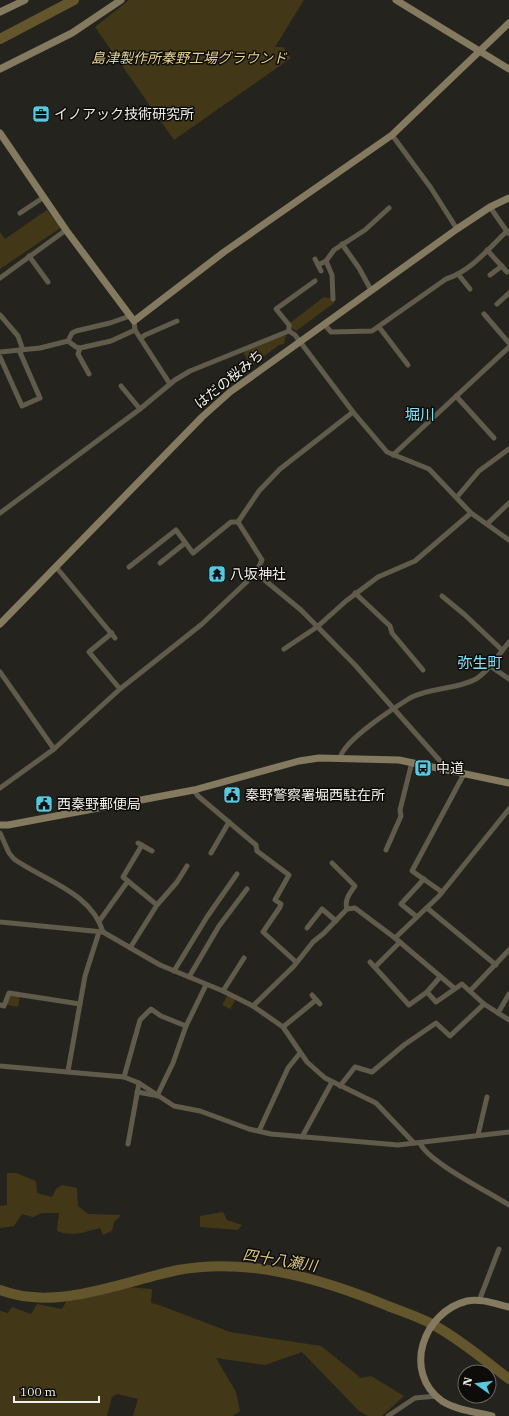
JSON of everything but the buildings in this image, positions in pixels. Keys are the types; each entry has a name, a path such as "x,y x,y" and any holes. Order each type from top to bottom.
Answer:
{"street":[{"path":"0,12 25,0"},
{"path":"0,69 72,33 121,0"},
{"path":"396,0 509,69"},
{"path":"68,341 72,333 76,331 132,318 392,135 509,23"},
{"path":"0,134 66,230 132,318 136,330 170,384"},
{"path":"392,135 431,188 456,229"},
{"path":"20,213 44,197"},
{"name":"はだの桜みち","path":"0,624 202,416 249,378 456,229 490,207 509,198"},
{"path":"324,324 331,332 372,331 446,279 458,274 508,233 490,207"},
{"path":"318,265 326,261 334,250 342,244 365,230 389,208"},
{"path":"0,278 66,230"},
{"path":"342,244 359,268 371,290"},
{"path":"487,250 507,272"},
{"path":"29,256 48,282"},
{"path":"315,259 321,271"},
{"path":"326,261 332,275 333,299"},
{"path":"490,275 502,266"},
{"path":"458,274 470,289"},
{"path":"289,331 289,325 276,309 315,281"},
{"path":"497,304 504,300 509,293"},
{"path":"0,314 18,336 21,350 40,398 22,406 0,357"},
{"path":"484,314 509,343"},
{"path":"141,338 177,321"},
{"path":"379,327 408,365"},
{"path":"0,352 21,350 68,341 80,348 111,341 136,330"},
{"path":"289,331 296,335 353,412 387,452 429,469 472,513 509,540"},
{"path":"0,513 140,409 170,384 190,371 289,331"},
{"path":"394,455 509,347"},
{"path":"80,348 78,354 89,374"},
{"path":"121,386 140,409"},
{"path":"456,396 494,438"},
{"path":"238,522 259,491 272,477 292,458 353,412"},
{"path":"457,497 479,471 509,449"},
{"path":"487,524 509,503"},
{"path":"284,649 317,627 355,593 378,577 415,561 472,513"},
{"path":"129,567 176,530 193,553 231,522 238,522"},
{"path":"0,788 54,748 120,689 202,624 256,573 262,560 238,522"},
{"path":"160,563 185,543"},
{"path":"56,567 115,638"},
{"path":"256,573 295,605 355,665 441,762 444,769"},
{"path":"355,593 390,626 392,633 423,670"},
{"path":"442,596 502,650"},
{"path":"112,633 89,652 120,689"},
{"path":"340,758 341,753 359,734 418,693 465,683 476,678 490,666 509,642"},
{"path":"490,666 509,678"},
{"path":"0,672 54,748"},
{"path":"0,825 8,825 194,790 299,761 319,758 399,760 509,783"},
{"path":"386,850 401,816 400,810 412,762"},
{"path":"442,892 412,871 464,774"},
{"path":"194,790 198,796 256,845 257,851 289,875 275,900 281,904 280,907 263,932 296,962"},
{"path":"395,938 442,892 509,809"},
{"path":"211,853 229,822"},
{"path":"0,833 9,853 14,858 69,890 100,920 101,932 85,976 68,1070"},
{"path":"152,851 140,844 123,878 158,904"},
{"path":"332,863 355,886 347,897 347,909"},
{"path":"130,948 158,904 177,882 187,866"},
{"path":"174,971 207,917 237,874"},
{"path":"417,917 401,904 424,879"},
{"path":"100,920 128,881"},
{"path":"189,977 219,926 247,889"},
{"path":"427,908 496,965"},
{"path":"307,928 322,909 336,921"},
{"path":"253,1006 296,962 313,942 347,909 359,909 454,988"},
{"path":"309,914 315,918"},
{"path":"0,922 101,932 174,971 223,991 253,1006 283,1027 307,1062 332,1082 376,1103 414,1143"},
{"path":"376,967 400,942"},
{"path":"470,991 509,950"},
{"path":"223,991 244,958"},
{"path":"370,962 409,1005 427,992 440,977"},
{"path":"427,992 436,1002 454,988 462,984 484,1004 509,1020"},
{"path":"156,1095 173,1063 186,1026 206,985"},
{"path":"10,1008 2,1006 9,993 80,1004"},
{"path":"498,1013 509,994"},
{"path":"283,1027 318,1002 312,995"},
{"path":"340,1086 355,1067 372,1072 436,1023 450,1036 484,1004"},
{"path":"124,1077 140,1020 151,1010 161,1016 186,1026"},
{"path":"259,1131 288,1068 300,1053"},
{"path":"0,1066 68,1070 124,1077 139,1083 174,1106 200,1111 228,1122 259,1131 302,1137 398,1145 509,1132"},
{"path":"302,1137 332,1082"},
{"path":"128,1144 139,1083"},
{"path":"137,1092 156,1095"},
{"path":"478,1135 487,1097"},
{"path":"420,1142 423,1150 437,1160 509,1205"},
{"path":"479,1301 499,1249"},
{"path":"492,1416 451,1406 437,1396 423,1376 421,1365 421,1346 437,1318 447,1309 456,1305 468,1301 479,1301 509,1307"},
{"path":"388,1416 415,1398 437,1396"}],"green space":[{"name":"島津製作所秦野工場グラウンド","path":"129,0 304,0 275,47 283,47 291,58 174,140 95,27"},
{"path":"47,210 60,227 59,229 0,269 0,232 5,239"},
{"path":"324,297 333,299 334,303 296,331 291,327 290,323"},
{"path":"286,335 284,344 279,345 251,366 243,351"},
{"path":"11,995 20,996 18,1007 8,1005 7,1003"},
{"path":"227,996 233,998 235,1001 230,1009 222,1005"},
{"path":"7,1173 16,1173 36,1181 37,1193 52,1197 56,1189 62,1185 77,1188 78,1206 88,1214 121,1215 114,1222 112,1231 103,1235 100,1228 73,1234 57,1231 59,1213 42,1213 33,1217 22,1214 14,1226 0,1228 0,1206 7,1205"},
{"path":"223,1212 227,1220 242,1225 238,1230 200,1227 200,1216"},
{"path":"127,1287 152,1289 151,1303 230,1332 321,1346 361,1378 371,1376 404,1396 382,1416 368,1416 359,1411 302,1352 265,1365 216,1358 236,1392 240,1411 233,1416 133,1416 138,1399 117,1394 112,1397 107,1416 0,1416 0,1311 8,1313 12,1307 31,1314 37,1304 62,1309 66,1302 73,1297 91,1297"}],"waterway":[{"path":"0,39 74,0"},
{"name":"四十八瀬川","path":"0,1290 21,1296 43,1298 66,1296 112,1287 178,1270 204,1267 231,1266 285,1273 338,1287 425,1320 480,1356 509,1379"}],"place":[{"name":"イノアック技術研究所","path":"41,114"},
{"name":"八坂神社","path":"217,574"},
{"name":"中道","path":"423,768"},
{"name":"秦野警察署堀西駐在所","path":"232,795"},
{"name":"西秦野郵便局","path":"44,804"}],"district":[{"name":"堀川","path":"420,414"},
{"name":"弥生町","path":"480,662"}]}
